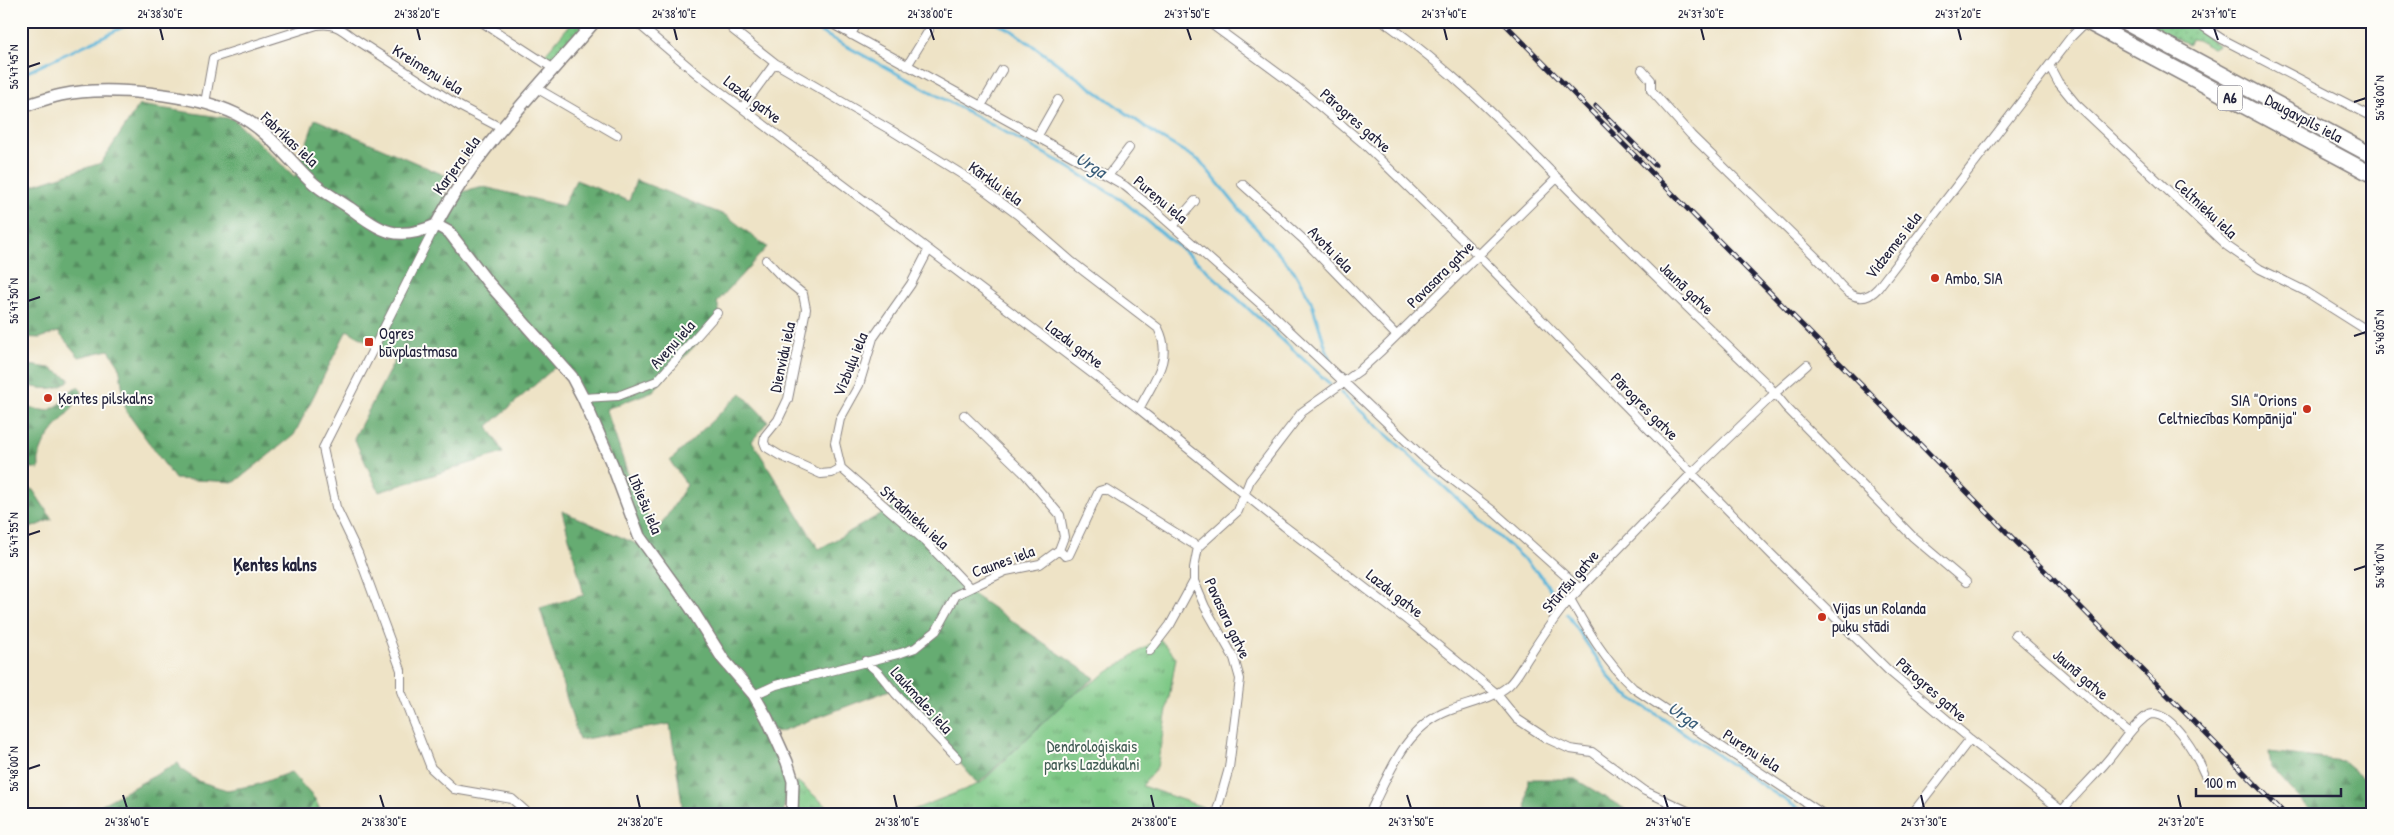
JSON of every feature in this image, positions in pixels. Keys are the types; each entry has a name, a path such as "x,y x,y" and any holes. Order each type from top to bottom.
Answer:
{"highway":[{"name":"Daugavpils iela","path":"2086,21 2373,175"},
{"name":"Daugavpils iela","path":"2123,21 2373,156"}],"street":[{"path":"480,21 554,69"},
{"name":"Karjera iela","path":"529,814 512,799 454,789 432,768 401,691 401,670 358,553 336,507 323,448 436,224 458,187 503,129 595,21"},
{"name":"Lazdu gatve","path":"635,21 697,74 928,251 1139,409 1246,496 1403,616 1496,693 1517,719 1546,738 1570,749 1592,752 1645,791 1694,814"},
{"name":"Pureņu iela","path":"827,21 1108,176 1138,195 1273,315 1341,384 1422,456 1493,511 1579,588"},
{"path":"851,35 858,21"},
{"name":"Pārogres gatve","path":"1207,21 1298,88 1363,143 1478,255 1692,474 1888,670 1970,739 2064,812"},
{"name":"Jaunā gatve","path":"1382,21 1413,42 1460,81 1775,393 1786,407 1913,537 1966,582"},
{"name":"Vidzemes iela","path":"1642,70 1651,80 1650,90 1680,123 1825,266 1837,282 1852,295 1861,299 1870,296 1878,288 2086,21"},
{"path":"2195,21 2222,39 2373,117"},
{"name":"Kreimeņu iela","path":"205,103 213,58 317,25 328,24 338,26 352,37 453,101 503,129"},
{"name":"Kārklu iela","path":"732,29 775,63 894,132 971,180 1018,215 1072,262 1158,328 1164,339 1166,354 1139,409"},
{"path":"907,66 929,30"},
{"path":"742,108 775,63"},
{"name":"Celtnieku iela","path":"2050,67 2058,82 2076,104 2227,246 2260,269 2305,291 2373,334"},
{"path":"981,106 1002,70"},
{"path":"538,89 617,135"},
{"name":"Fabrikas iela","path":"21,107 61,95 100,92 153,95 205,103 236,114 253,124 310,180 368,223 394,233 416,233 436,224"},
{"path":"1037,137 1058,100"},
{"path":"1108,176 1128,148"},
{"name":"Pavasara gatve","path":"1246,496 1250,480 1302,412 1359,372 1557,178"},
{"name":"Avotu iela","path":"1242,184 1303,239 1396,335"},
{"path":"1173,226 1195,201"},
{"name":"Lībiešu iela","path":"436,224 448,232 486,280 572,377 584,398 639,536 691,608 723,659 754,695 787,762 793,781 792,814"},
{"name":"Vizbuļu iela","path":"841,468 835,443 840,419 859,385 873,338 911,284 928,251"},
{"name":"Dienvidu iela","path":"766,260 782,277 803,294 806,309 788,400 778,420 765,436 764,442 766,447 779,455 821,474 832,473 841,468"},
{"name":"Aveņu iela","path":"584,398 618,396 657,381 717,313"},
{"name":"Stūrīšu gatve","path":"1369,814 1396,760 1410,739 1426,722 1450,710 1486,698 1511,682 1556,616 1579,588 1692,474 1775,393 1807,365"},
{"name":"Caunes iela","path":"754,695 776,685 915,648 936,631 956,595 969,587 982,584 1017,567 1040,564 1059,550 1064,536 1060,515 1025,474 964,414"},
{"name":"Strādnieku iela","path":"841,468 926,542 969,587"},
{"path":"1059,550 1065,556 1069,554 1100,491 1106,490 1198,547 1238,511 1246,496"},
{"name":"Pavasara gatve","path":"1198,547 1194,581 1205,607 1234,658 1240,679 1229,768 1216,814"},
{"path":"1150,651 1170,625 1194,581"},
{"name":"Pureņu iela","path":"1570,599 1594,642 1612,666 1633,688 1823,814"},
{"name":"Jaunā gatve","path":"2015,634 2129,733"},
{"name":"Laukmales iela","path":"865,661 879,673 896,694 957,758"},
{"path":"2064,812 2129,733 2148,715 2154,714 2163,718 2191,746 2204,773"},
{"path":"1912,814 1970,739"}],"green space":[{"path":"573,21 589,21 553,62 549,62 545,57 546,53"},
{"path":"2134,21 2190,21 2200,32 2218,44 2212,48 2191,39 2189,44"},
{"path":"2122,27 2373,162 2373,168 2118,31"},
{"path":"139,105 233,119 295,177 315,119 451,178 443,196 484,187 563,206 576,180 629,201 636,180 727,216 767,247 717,302 721,317 653,391 606,409 632,486 656,533 687,485 670,461 741,393 768,421 752,441 819,549 895,506 934,546 952,567 968,591 1095,678 1069,698 978,784 895,688 779,732 761,726 788,780 783,814 679,814 682,804 670,724 579,740 540,608 584,595 562,511 639,545 622,479 562,361 488,426 503,453 379,492 354,438 396,358 347,330 294,435 235,482 175,479 126,411 119,365 109,350 79,357 58,332 40,338 21,337 21,189 101,163"},
{"path":"21,364 50,368 70,379 66,383 54,388 40,388 27,385 21,383"},
{"path":"79,387 82,392 78,400 43,445 39,457 39,469 21,466 21,410 29,408 48,411 60,404 64,394"},
{"path":"21,485 33,490 52,519 21,532"},
{"name":"Dendroloģiskais parks Lazdukalni","path":"1159,638 1176,658 1157,767 1142,786 1203,807 1199,814 903,814 981,783 1069,698"},
{"path":"2269,752 2342,761 2373,787 2373,814 2314,814 2271,767"},
{"path":"178,763 182,770 198,781 227,790 256,785 291,772 315,799 306,814 84,814"},
{"path":"1528,779 1575,779 1633,814 1526,814"},
{"path":"797,781 836,814 794,814"},
{"path":"315,799 322,814 306,814"}],"waterway":[{"path":"21,75 136,21"},
{"name":"Urga","path":"800,21 1060,162 1123,201 1201,265 1330,384"},
{"path":"991,21 1011,30 1158,136 1200,161 1239,209 1294,271 1311,301 1331,364"},
{"name":"Urga","path":"1341,393 1518,554 1542,577 1556,598"},
{"name":"Urga","path":"1567,614 1610,678 1624,693 1806,814"}],"railway":[{"path":"1502,21 2285,814"},
{"path":"1596,106 1655,165"}],"place":[{"name":"Ambo, SIA","path":"1935,278"},
{"name":"Ogres būvplastmasa","path":"369,342"},
{"name":"Ķentes pilskalns","path":"48,398"},
{"name":"SIA \"Orions Celtniecības Kompānija\"","path":"2307,409"},
{"name":"Vijas un Rolanda puķu stādi","path":"1822,617"}],"district":[{"name":"Ķentes kalns","path":"275,565"}]}
